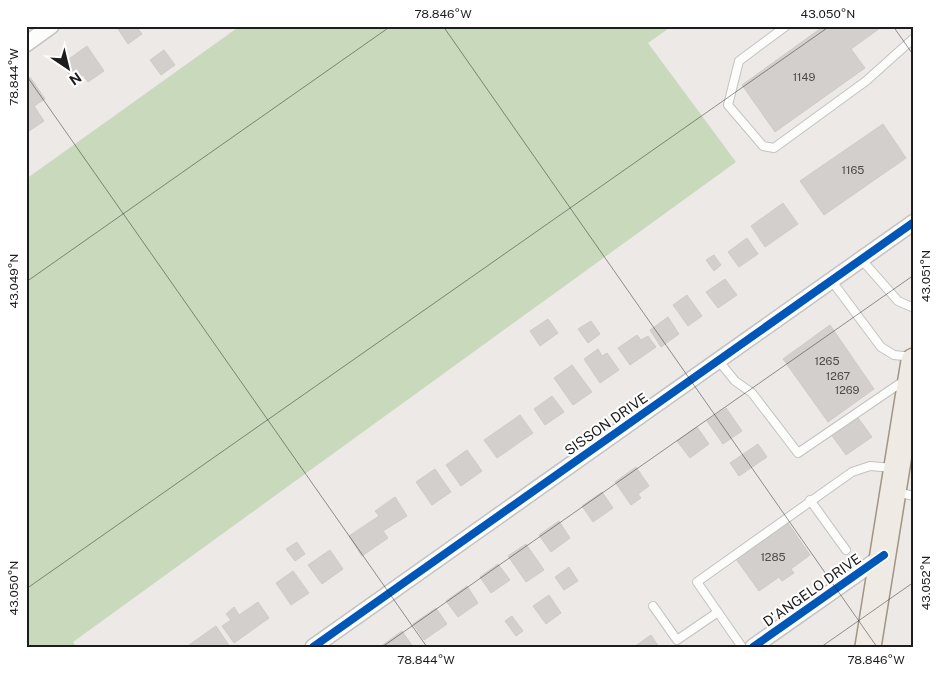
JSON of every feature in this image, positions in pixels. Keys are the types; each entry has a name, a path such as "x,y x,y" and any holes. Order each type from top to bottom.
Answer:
{"main road":[{"path":"868,647 884,555 902,485 913,365"}],"street":[{"path":"26,44 51,26"},
{"name":"SISSON DRIVE","path":"313,647 914,222"},
{"name":"D'ANGELO DRIVE","path":"754,647 884,555"}],"lane":[{"path":"786,26 740,61 728,105 763,146 774,148 866,81 914,38"},
{"path":"862,258 898,301 906,307 914,308"},
{"path":"718,360 734,381 752,393 798,453 913,365 881,347 831,280"},
{"path":"742,647 696,582 852,472 870,466 902,485"},
{"path":"810,500 846,550"},
{"path":"652,606 677,640 718,612"}],"green space":[{"path":"240,26 672,26 648,43 736,162 73,642 76,647 26,647 26,179"}],"building":[{"path":"116,26 136,26 142,34 128,44"},
{"path":"824,26 883,26 851,49 865,68 775,132 742,85"},
{"path":"87,46 104,71 88,82 83,75 74,81 62,64"},
{"path":"164,50 175,65 161,75 150,60"},
{"path":"30,77 45,99 34,106 44,121 26,133 26,80"},
{"path":"883,124 906,158 824,215 800,181"},
{"path":"783,203 798,224 765,247 751,226"},
{"path":"747,238 758,254 739,267 728,252"},
{"path":"714,255 721,265 714,271 706,260"},
{"path":"725,279 737,295 718,308 706,292"},
{"path":"687,295 702,316 688,326 673,305"},
{"path":"668,317 679,334 661,347 650,330"},
{"path":"548,319 558,333 540,346 530,331"},
{"path":"591,321 600,334 588,343 578,329"},
{"path":"830,325 874,389 828,422 783,359"},
{"path":"637,335 641,340 648,336 656,347 630,365 618,348"},
{"path":"598,349 602,356 607,353 619,370 600,383 584,359"},
{"path":"572,365 592,392 573,405 554,378"},
{"path":"552,396 564,412 545,425 534,409"},
{"path":"726,408 742,431 723,444 707,421"},
{"path":"520,415 533,433 497,458 484,440"},
{"path":"856,415 872,437 846,455 830,433"},
{"path":"697,427 709,444 690,458 677,441"},
{"path":"758,444 767,457 739,476 730,463"},
{"path":"467,450 482,471 461,486 446,465"},
{"path":"636,467 649,486 638,494 641,498 631,505 615,482"},
{"path":"435,469 451,492 432,505 416,482"},
{"path":"602,492 613,508 593,522 582,506"},
{"path":"395,497 407,516 383,531 388,538 362,556 349,536 379,516 375,511"},
{"path":"559,521 570,538 551,552 539,535"},
{"path":"788,523 810,555 791,569 794,573 782,581 779,577 759,591 736,559"},
{"path":"297,542 305,554 295,561 286,549"},
{"path":"526,544 544,570 526,582 508,556"},
{"path":"330,550 343,569 322,584 308,565"},
{"path":"498,564 510,580 491,593 480,577"},
{"path":"569,567 578,581 564,590 555,577"},
{"path":"293,571 309,593 291,605 276,583"},
{"path":"467,586 478,603 458,617 446,601"},
{"path":"549,595 561,613 546,624 533,606"},
{"path":"258,602 269,618 234,643 222,626 231,620 226,614 234,607 239,615"},
{"path":"436,608 447,624 424,640 413,624"},
{"path":"512,616 523,631 516,636 505,621"},
{"path":"216,626 230,647 190,647 189,645"},
{"path":"402,631 413,647 380,647"},
{"path":"651,635 659,647 634,647"}],"cycle path":[{"path":"313,647 914,222"},
{"path":"753,647 884,555"}]}
